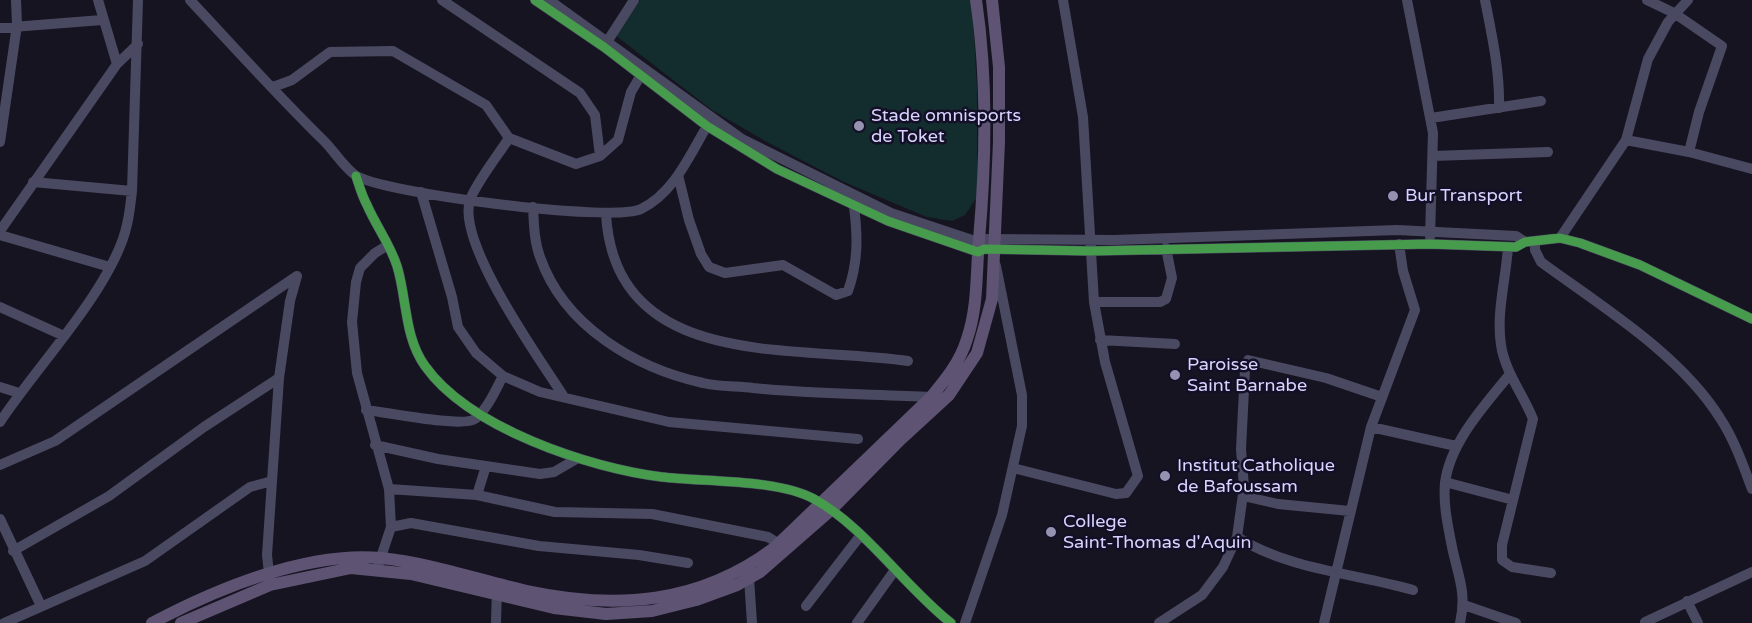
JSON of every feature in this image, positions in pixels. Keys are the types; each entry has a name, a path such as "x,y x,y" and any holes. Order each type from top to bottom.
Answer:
{"main road":[{"path":"496,588 554,608 606,614 652,611 696,600 749,578 775,560 826,507 889,434 931,397 948,375 966,342 976,293 984,177 985,112 983,53 976,0"},
{"path":"152,623 204,599 344,558 496,588 610,603 648,600 679,594 750,566 826,507 949,395 964,376 977,353 987,324 992,299 999,68 992,0"},
{"path":"181,623 269,580"}],"street":[{"path":"0,142 16,25 16,0"},
{"path":"98,0 102,20 117,64"},
{"path":"0,422 19,393 64,336 110,267 128,222 132,191 138,0"},
{"path":"189,0 356,176 367,206 397,266 412,339 424,366 448,390 480,414 552,450 578,458 640,474 762,485 796,492 815,499 860,536 951,623"},
{"path":"442,0 580,93 595,115 600,156"},
{"path":"535,0 606,44 641,75 777,169 854,207 978,247"},
{"path":"549,0 709,122 837,188 891,213 978,247"},
{"path":"606,44 634,0"},
{"path":"1013,468 1116,494 1126,493 1138,476 1100,340 1094,302 1086,198 1083,117 1063,0"},
{"path":"1407,0 1431,118 1433,156 1430,238"},
{"path":"1485,0 1497,59 1499,108"},
{"path":"1647,0 1674,13 1722,46 1699,112 1689,152"},
{"path":"1560,238 1626,140 1648,59 1674,13 1688,0"},
{"path":"0,28 102,20"},
{"path":"110,267 0,233 33,182 117,64 138,44"},
{"path":"273,87 292,80 330,52 393,51 486,105 509,138 576,164 600,156 618,140 632,92 641,75"},
{"path":"1431,118 1541,101"},
{"path":"356,176 470,201 606,214 640,210 652,202 678,175 709,122"},
{"path":"509,138 470,201 470,228 486,271 564,397"},
{"path":"1626,140 1752,167"},
{"path":"1433,156 1548,152"},
{"path":"678,175 689,220 701,255 709,267 725,273 783,265 836,295 848,291 855,267 858,251 854,207"},
{"path":"33,182 132,191"},
{"path":"421,192 452,297 458,327 476,353 503,376 522,386 669,422 858,439"},
{"path":"533,207 539,255 546,272 561,294 591,329 631,357 705,384 798,392 931,397"},
{"path":"606,214 612,256 621,277 643,304 669,324 710,341 908,361"},
{"path":"1091,246 1365,231 1508,246 1560,238 1640,265 1752,319"},
{"path":"978,247 985,239 994,246 1166,248 1399,244 1430,238 1516,236 1530,242 1541,262 1633,330 1688,378 1720,418 1742,461 1752,489"},
{"path":"1324,623 1371,427 1415,310 1403,271 1399,244"},
{"path":"379,564 391,527 389,489 366,410 353,338 356,282 365,262 388,245"},
{"path":"964,623 1002,514 1023,409 994,246"},
{"path":"1508,246 1501,315 1501,346 1510,374 1533,419 1502,545 1502,560 1512,567 1551,573"},
{"path":"1094,302 1160,302 1166,299 1172,278 1166,248"},
{"path":"0,465 55,441 297,276 290,300 279,378 272,481 269,580"},
{"path":"0,307 64,336"},
{"path":"1100,340 1175,344"},
{"path":"1159,623 1202,595 1223,567 1237,537 1244,496 1241,449 1245,370 1248,360 1326,378 1382,397"},
{"path":"1460,623 1464,605 1463,587 1445,510 1445,482 1456,446 1510,374"},
{"path":"366,410 459,423 469,422 480,414 503,376"},
{"path":"13,551 109,496 204,427 279,378"},
{"path":"0,387 19,393"},
{"path":"1371,427 1456,446"},
{"path":"375,445 438,459 547,474 578,458"},
{"path":"477,495 486,466"},
{"path":"4,623 145,561 250,487 272,481"},
{"path":"1445,482 1513,500"},
{"path":"389,489 477,495 555,512 652,514 768,537 779,544"},
{"path":"1244,496 1278,504 1350,511"},
{"path":"0,519 13,551 41,606"},
{"path":"391,527 411,523 538,546 639,555 688,563"},
{"path":"806,606 860,536"},
{"path":"1237,537 1275,556 1318,569 1413,590"},
{"path":"857,623 895,570"},
{"path":"1645,622 1752,572"},
{"path":"749,578 752,623"},
{"path":"496,588 496,623"},
{"path":"1687,601 1698,623"},
{"path":"1464,605 1516,623"}],"green space":[{"name":"Stade omnisports de Toket","path":"640,0 972,0 977,88 977,197 965,215 952,221 927,217 844,182 712,110 615,35"}],"cycle path":[{"path":"535,0 604,47 707,126 777,169 888,221 978,252 984,249 1091,251 1430,244 1516,247 1525,242 1560,238 1640,265 1752,319"},
{"path":"356,176 365,202 397,266 413,343 418,355 445,388 470,408 500,426 533,441 600,465 662,477 740,482 781,488 814,499 850,525 951,623"}],"place":[{"name":"Stade omnisports de Toket","path":"859,126"},
{"name":"Bur Transport","path":"1393,196"},
{"name":"Paroisse Saint Barnabe","path":"1175,375"},
{"name":"Institut Catholique de Bafoussam","path":"1165,476"},
{"name":"College Saint-Thomas d'Aquin","path":"1051,532"}]}
